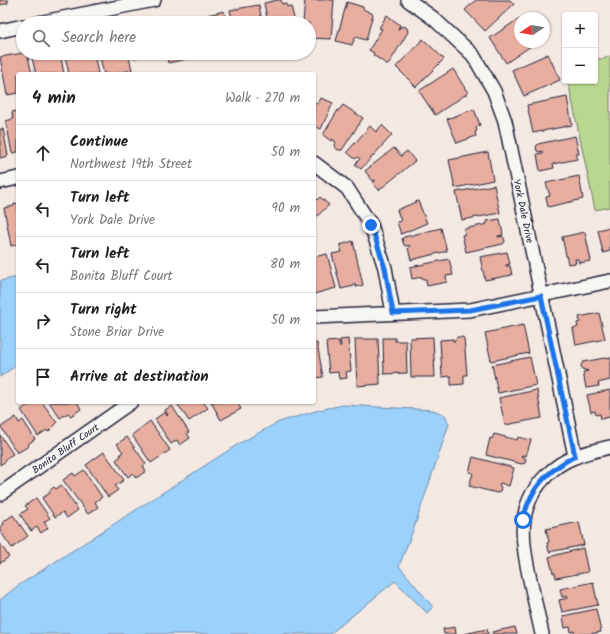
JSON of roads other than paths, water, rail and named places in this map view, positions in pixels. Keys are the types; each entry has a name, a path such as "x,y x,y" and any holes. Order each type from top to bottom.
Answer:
{"street":[{"path":"73,16 154,0"},
{"name":"York Dale Drive","path":"408,0 433,18 473,55 494,91 505,121 575,456"},
{"path":"0,31 16,28"},
{"path":"316,165 346,188 371,225 385,268 393,313"},
{"path":"0,182 16,178"},
{"path":"316,317 470,310 610,281"},
{"name":"Bonita Bluff Court","path":"0,494 128,404"},
{"path":"542,634 524,551 522,529 523,520 530,498 541,481 551,471 575,456 610,447"}],"water":[{"path":"16,277 16,365 0,377 0,281"},
{"path":"343,405 433,410 445,415 449,424 414,528 399,566 433,607 427,613 395,581 330,634 0,634 0,600 16,587 240,443 279,422 319,410"}]}
